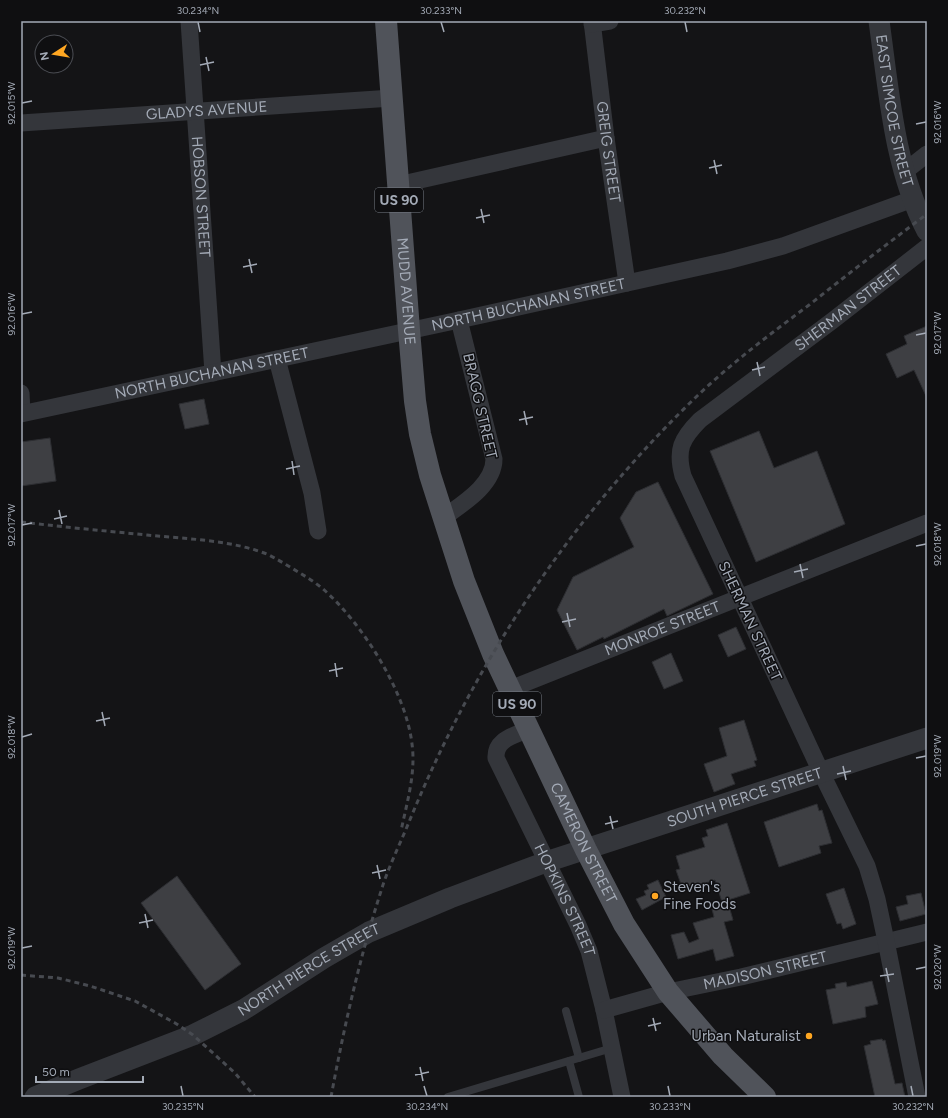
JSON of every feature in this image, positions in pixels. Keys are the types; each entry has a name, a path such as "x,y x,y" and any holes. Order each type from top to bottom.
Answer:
{"main road":[{"name":"MUDD AVENUE","path":"386,21 415,401 420,434 430,475 456,556"},
{"name":"CAMERON STREET","path":"456,556 493,654 586,850 624,924 668,992 723,1056 765,1097"}],"street":[{"name":"HOBSON STREET","path":"189,21 213,373"},
{"path":"592,23 610,21"},
{"name":"EAST SIMCOE STREET","path":"880,21 896,141 913,199 927,231"},
{"name":"GREIG STREET","path":"592,23 606,138 627,283"},
{"name":"GLADYS AVENUE","path":"21,123 392,98"},
{"path":"398,185 606,138"},
{"path":"904,172 927,154"},
{"name":"NORTH BUCHANAN STREET","path":"22,414 727,261 783,246 913,199"},
{"name":"SHERMAN STREET","path":"917,1097 877,899 866,866 684,476 680,459 682,443 689,431 700,420 927,247"},
{"name":"BRAGG STREET","path":"443,518 473,496 485,482 494,464 459,320"},
{"path":"277,359 312,493 318,531"},
{"path":"21,393 22,414"},
{"name":"MONROE STREET","path":"510,689 927,523"},
{"name":"HOPKINS STREET","path":"529,729 502,742 496,752 496,758 546,862 578,924 589,951 604,1010 622,1097"},
{"name":"SOUTH PIERCE STREET","path":"586,850 927,738"},
{"name":"NORTH PIERCE STREET","path":"35,1097 193,1035 243,1010 324,958 369,932 450,898 546,862 586,850"},
{"name":"MADISON STREET","path":"604,1010 668,992 741,977 927,932"}],"lane":[{"path":"566,1011 579,1058"},
{"path":"448,1097 612,1048"},
{"path":"569,1061 579,1097"}],"building":[{"path":"927,326 927,398 914,370 897,378 886,354 907,344 904,336"},
{"path":"204,399 209,424 185,429 179,404"},
{"path":"759,431 774,468 817,451 845,524 756,562 710,451"},
{"path":"50,438 56,481 21,486 21,442"},
{"path":"658,482 713,594 667,616 664,609 604,639 603,637 577,650 557,610 573,577 634,547 620,518 636,492"},
{"path":"736,627 746,649 728,657 718,635"},
{"path":"671,653 683,681 664,689 652,662"},
{"path":"744,720 757,760 754,761 756,766 731,774 735,784 714,792 704,764 727,756 719,728"},
{"path":"817,804 819,811 822,810 832,843 819,846 821,853 779,867 764,822"},
{"path":"727,823 750,893 722,902 715,880 683,890 676,870 680,869 676,856 705,847 702,838 708,836 706,830"},
{"path":"177,876 241,964 205,990 141,903"},
{"name":"Steven's Fine Foods","path":"658,880 666,897 642,910 636,899 646,895 644,891 649,889 647,885"},
{"path":"844,888 856,924 843,929 841,923 837,924 826,894"},
{"path":"921,893 926,914 900,921 896,907 908,904 906,896"},
{"path":"729,906 733,920 724,922 734,956 716,961 713,949 678,959 671,935 684,932 689,943 699,939 693,923 714,917 712,909"},
{"path":"872,981 878,1004 865,1007 866,1017 833,1024 826,990 836,988 835,984 846,982 847,987"},
{"path":"882,1039 883,1041 885,1040 895,1084 902,1083 905,1097 875,1097 864,1046 871,1044 870,1041"}],"railway":[{"path":"331,1097 341,1044 360,966 374,914 388,872 435,763 464,706 495,650 529,596 566,544 606,493 649,445 694,399 750,350 927,214"},
{"path":"21,522 194,539 240,546 271,556 323,589 353,620 367,639 391,681 401,703 408,724 412,744 413,766 401,831"},
{"path":"21,975 58,978 90,986 135,1001 175,1023 193,1035 235,1073 255,1097"}],"place":[{"name":"Steven's Fine Foods","path":"655,896"},
{"name":"Urban Naturalist","path":"809,1036"}]}
